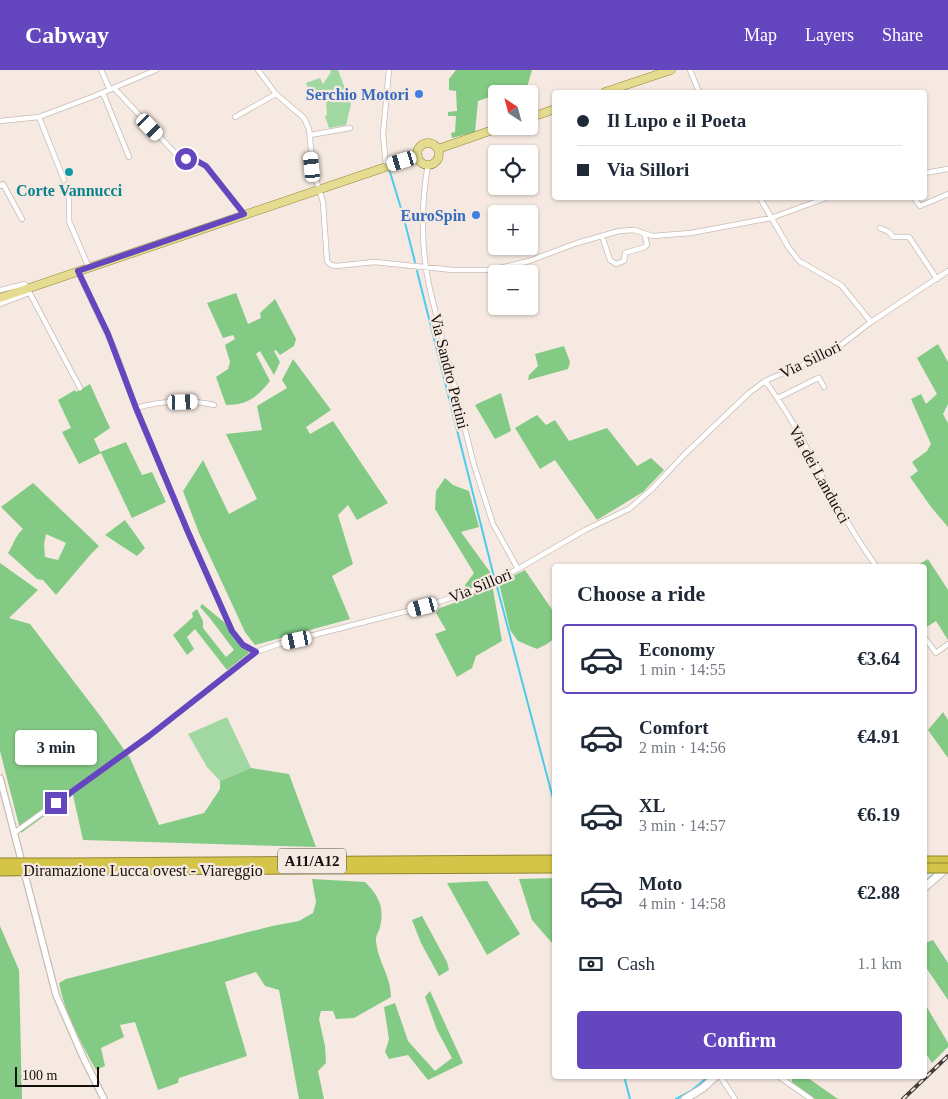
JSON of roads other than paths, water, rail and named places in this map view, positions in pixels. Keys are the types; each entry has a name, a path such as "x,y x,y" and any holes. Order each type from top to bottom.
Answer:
{"highway":[{"name":"Diramazione Lucca ovest - Viareggio","path":"0,870 69,866 552,860"},
{"path":"927,861 948,861"},
{"name":"Diramazione Lucca ovest - Viareggio","path":"0,863 69,866 552,868"},
{"path":"927,868 948,868"}],"main road":[{"path":"611,90 670,70"},
{"path":"538,115 552,110"},
{"path":"438,149 488,132"},
{"path":"423,144 433,144 438,149 437,160 428,164 422,162 418,156 418,149 423,144"},
{"path":"0,298 28,291 78,271 418,156"},
{"path":"927,885 948,868"},
{"path":"685,1099 714,1079"}],"street":[{"path":"102,70 112,89 176,154 206,166 244,214"},
{"path":"0,121 39,117 103,93 156,70"},
{"path":"258,70 276,94 304,118 309,129 313,170 323,202 327,261 329,264 336,266 374,262 425,267 492,270 529,261 602,236 634,230 653,236 691,233 771,218 820,200"},
{"path":"386,166 383,134 389,70"},
{"path":"690,70 698,90"},
{"path":"103,93 129,157"},
{"path":"235,117 276,94"},
{"path":"39,117 64,180"},
{"path":"310,135 350,128"},
{"name":"Via Sandro Pertini","path":"428,164 424,188 425,267 474,465 493,524 518,569"},
{"path":"927,173 948,170"},
{"path":"0,186 3,184 22,219"},
{"path":"67,188 69,195 69,221 89,268"},
{"path":"916,200 920,206 948,194"},
{"path":"761,200 799,261 841,285 871,322"},
{"path":"880,228 889,232 894,237 909,236 937,279"},
{"path":"602,236 610,260 616,264 624,262 625,253 645,247 647,244 644,233"},
{"path":"78,271 114,348 136,408 232,631 243,645 256,652"},
{"name":"Via Sillori","path":"14,833 149,736 256,652 279,644 423,607 477,589 518,569 585,530 629,509 652,489 734,405 765,381 827,354 948,271"},
{"path":"0,290 24,284 80,388"},
{"path":"0,304 28,291"},
{"path":"778,398 816,378 819,378 824,387"},
{"name":"Via dei Landucci","path":"765,381 778,398 808,449 849,526 875,564"},
{"path":"136,408 150,404 201,402 214,404"},
{"path":"927,641 936,653 948,644"},
{"path":"0,778 56,995 104,1099"},
{"path":"720,1079 735,1099"},
{"path":"782,1079 811,1099"}],"waterway":[{"path":"390,172 415,262"},
{"path":"417,271 494,577"},
{"path":"496,583 552,795"},
{"path":"927,880 936,872"},
{"path":"625,1079 630,1099"},
{"path":"676,1099 691,1091 705,1079"}],"railway":[{"path":"927,1076 948,1056"},
{"path":"903,1099 924,1079"}],"place":[{"name":"Serchio Motori","path":"419,94"},
{"name":"Corte Vannucci","path":"69,172"},
{"name":"EuroSpin","path":"476,215"}]}
